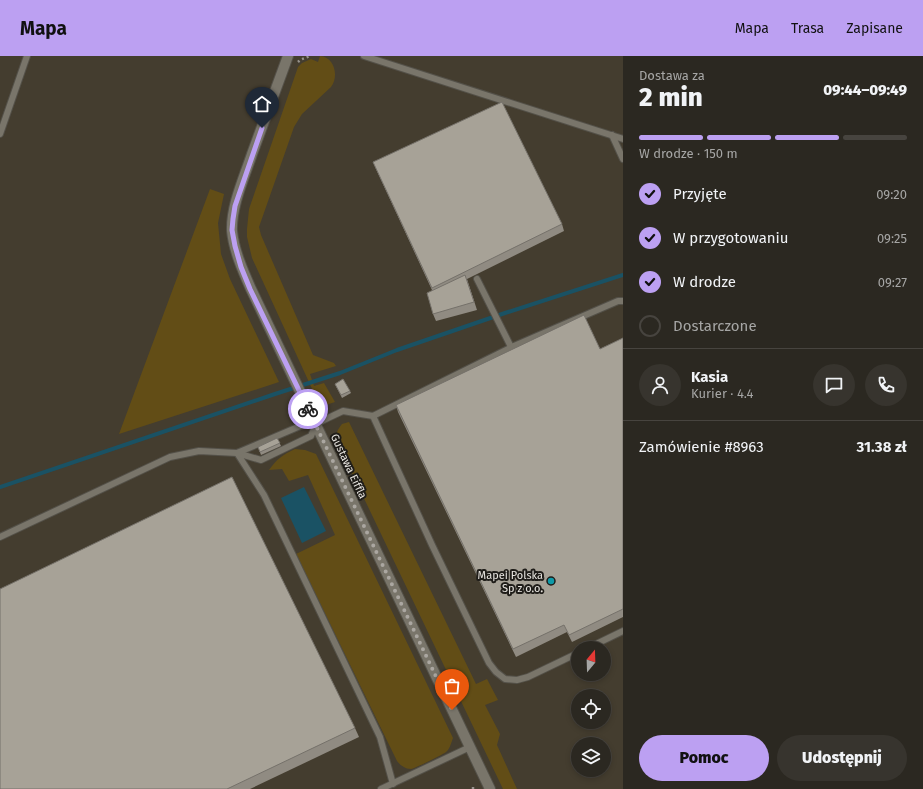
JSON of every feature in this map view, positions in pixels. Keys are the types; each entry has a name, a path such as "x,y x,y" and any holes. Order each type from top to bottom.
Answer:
{"street":[{"name":"Gustawa Eiffla","path":"288,56 235,206 232,230 235,246 241,267 250,289 490,789"}],"lane":[{"path":"0,134 27,56"},
{"path":"364,56 623,139"},
{"path":"612,135 623,159"},
{"path":"477,280 511,347"},
{"path":"237,453 305,424 316,424 343,411 373,416 511,347 618,301 623,301"},
{"path":"373,416 489,663 496,672 505,679 517,680 528,677 571,656"},
{"path":"0,537 170,457 199,451 237,453 261,460 311,436 316,424"},
{"path":"237,453 264,495 380,737 393,784"},
{"path":"602,641 623,631"},
{"path":"382,789 470,747"}],"path":[{"path":"473,784 473,789"}],"shaded area":[{"path":"0,56 623,56 623,789 0,789"},
{"path":"320,56 325,57 332,64 335,78 331,87 302,114 294,127 259,227 261,235 313,355 334,363 336,366 310,374 314,386 324,383 335,402 326,405 321,404 314,393 252,258 247,237 249,209 298,67 302,63 311,59 318,62"},
{"path":"210,189 224,194 218,223 221,254 230,279 279,382 119,434"},
{"path":"349,422 476,684 487,679 498,700 485,705 500,734 497,745 517,789 503,789 338,444 336,436 338,429 342,424"},
{"path":"295,449 305,450 316,454 453,738 446,752 414,768 405,768 397,761 296,554 335,535 308,475 289,481 282,469 269,470 280,458"}],"water":[{"path":"304,487 326,531 302,543 281,498"}],"building":[{"path":"502,102 562,224 432,288 373,162"},
{"path":"465,275 474,302 433,314 427,293"},
{"path":"584,315 600,349 623,338 623,609 569,635 564,625 513,649 396,405"},
{"path":"343,379 350,391 341,395 335,384"},
{"path":"277,438 280,443 260,452 258,447"},
{"path":"232,477 355,728 227,789 0,789 0,589"}],"waterway":[{"path":"0,487 340,373 397,350 505,313 623,275"}],"way so far":[{"path":"308,409 452,710"}],"place":[{"name":"Mapei Polska Sp z o.o.","path":"551,581"}],"route":[{"path":"262,128 235,206 232,230 241,267 250,289 308,409"}]}
